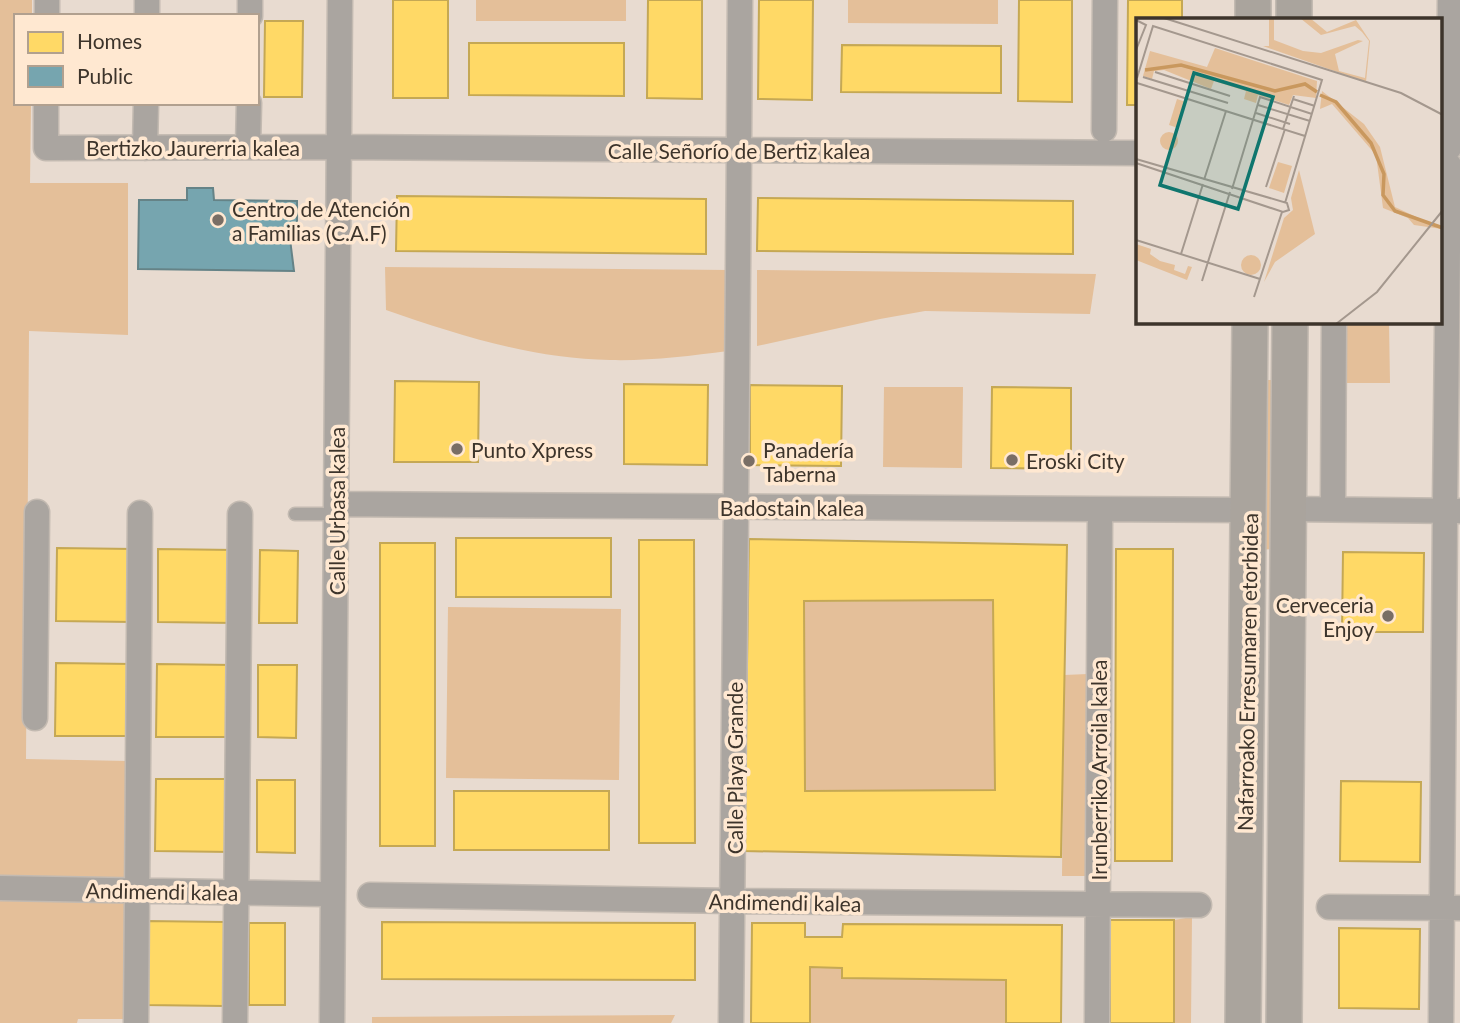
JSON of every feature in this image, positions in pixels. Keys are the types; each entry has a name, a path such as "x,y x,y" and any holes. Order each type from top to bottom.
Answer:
{"street":[{"name":"Calle Urbasa kalea","path":"332,1023 340,0"},
{"name":"Calle Playa Grande","path":"731,1023 740,0"},
{"path":"1104,131 1105,0"},
{"path":"1253,0 1253,18"},
{"path":"1294,0 1294,18"},
{"path":"1441,1023 1451,908 1450,0"},
{"name":"Bertizko Jaurerria kalea","path":"46,105 46,148 339,147"},
{"path":"145,148 146,105"},
{"path":"248,147 249,105"},
{"name":"Calle Señorío de Bertiz kalea","path":"339,147 1136,153"},
{"name":"Nafarroako Erresumaren etorbidea","path":"1243,1023 1250,324"},
{"name":"Nafarroako Erresumaren etorbidea","path":"1284,1023 1290,324"},
{"path":"1333,502 1334,324"},
{"name":"Badostain kalea","path":"337,509 1248,510"},
{"path":"1289,509 1450,512"},
{"path":"35,718 37,512"},
{"path":"136,1023 140,513"},
{"path":"235,1023 240,514"},
{"name":"Irunberriko Arroila kalea","path":"1097,1023 1100,517"},
{"name":"Andimendi kalea","path":"0,888 324,894"},
{"name":"Andimendi kalea","path":"370,895 1199,905"},
{"path":"1329,907 1451,908"}],"lane":[{"path":"295,514 337,509"}],"shaded area":[{"path":"0,0 32,0 32,14 14,14 14,105 31,105 30,183 128,183 128,335 29,331 26,759 128,761 125,1019 78,1019 77,1023 0,1023"},
{"path":"476,0 626,0 626,21 476,21"},
{"path":"848,0 998,0 998,24 848,23"},
{"path":"385,267 729,270 728,351 655,359 610,360 581,359 496,344 386,310"},
{"path":"757,270 1096,274 1090,314 925,311 757,346"},
{"path":"1343,324 1389,324 1390,383 1344,383"},
{"path":"1263,380 1275,380 1273,549 1260,550"},
{"path":"884,387 963,387 962,468 883,467"},
{"path":"993,600 995,790 805,791 804,602"},
{"path":"448,607 621,609 619,780 446,778"},
{"path":"1088,674 1086,876 1062,876 1064,675"},
{"path":"1192,917 1191,1023 1174,1023 1174,920"},
{"path":"810,967 842,968 842,978 1006,980 1006,1023 810,1023"},
{"path":"675,1015 671,1023 372,1023 372,1017"}],"building: Homes":[{"path":"393,0 448,0 448,98 393,98"},
{"path":"648,0 702,0 702,99 647,98"},
{"path":"759,0 813,0 812,100 758,99"},
{"path":"1019,0 1072,0 1072,102 1018,101"},
{"path":"1128,0 1182,0 1182,18 1136,18 1136,105 1127,105"},
{"path":"265,21 303,21 302,97 264,97"},
{"path":"469,43 624,43 624,96 469,95"},
{"path":"842,45 1001,46 1001,93 841,92"},
{"path":"397,196 706,199 706,254 396,251"},
{"path":"758,198 1073,201 1073,254 757,251"},
{"path":"395,381 479,382 478,462 394,462"},
{"path":"624,384 708,385 707,465 624,464"},
{"path":"750,385 842,386 841,466 750,465"},
{"path":"992,387 1071,388 1071,469 991,468"},
{"path":"456,538 611,538 611,597 456,597"},
{"path":"749,539 1067,545 1061,857 744,851","holes":["993,600 995,790 805,791 804,601"]},
{"path":"639,540 694,540 695,843 639,843"},
{"path":"380,543 435,543 435,846 380,846"},
{"path":"57,548 134,549 133,622 56,621"},
{"path":"158,549 235,550 234,623 158,622"},
{"path":"1116,549 1173,549 1172,861 1115,861"},
{"path":"260,550 298,551 297,623 259,623"},
{"path":"1343,552 1424,553 1423,632 1342,632"},
{"path":"56,663 132,664 131,736 55,736"},
{"path":"157,664 233,665 233,737 156,737"},
{"path":"258,665 297,665 296,738 258,737"},
{"path":"156,779 233,779 232,852 155,851"},
{"path":"257,780 295,780 295,853 257,852"},
{"path":"1341,781 1421,782 1420,862 1340,861"},
{"path":"454,791 609,791 609,850 454,850"},
{"path":"1110,920 1174,920 1174,1023 1110,1023"},
{"path":"145,921 225,922 224,1006 145,1005"},
{"path":"382,922 695,923 695,980 382,979"},
{"path":"249,923 285,923 285,1005 249,1005"},
{"path":"752,923 805,923 805,937 842,937 843,924 1062,925 1061,1023 1006,1023 1006,980 842,978 842,968 810,967 810,1023 751,1023"},
{"path":"1339,928 1420,929 1419,1009 1339,1008"}],"building: Public":[{"name":"Centro de Atención a Familias (C.A.F)","path":"187,188 213,188 214,200 297,201 297,240 290,239 294,271 138,269 139,200 187,200"}],"place":[{"name":"Centro de Atención a Familias (C.A.F)","path":"218,220"},
{"name":"Punto Xpress","path":"457,449"},
{"name":"Eroski City","path":"1012,460"},
{"name":"Panadería Taberna","path":"749,461"},
{"name":"Cerveceria Enjoy","path":"1388,616"}]}
